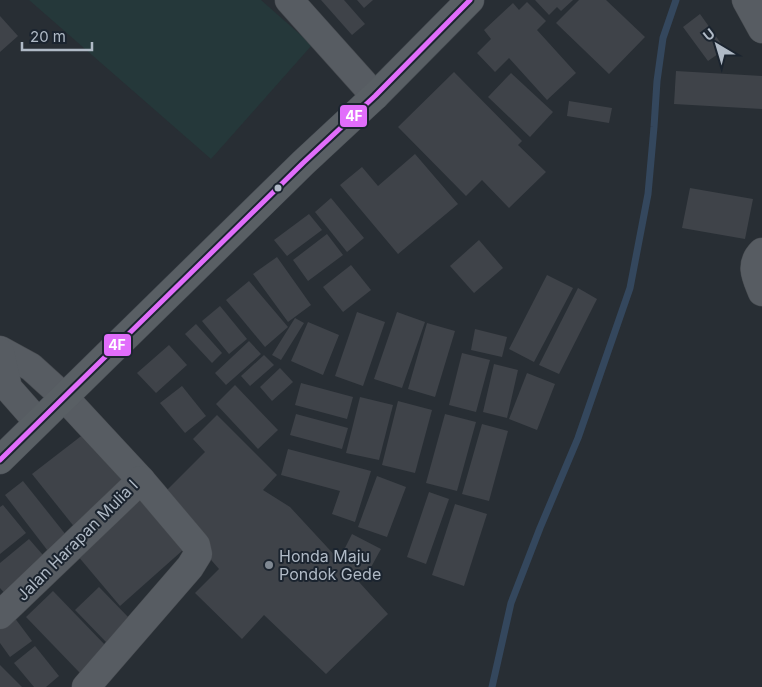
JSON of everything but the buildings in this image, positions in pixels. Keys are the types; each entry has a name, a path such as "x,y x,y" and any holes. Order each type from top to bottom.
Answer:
{"main road":[{"path":"0,460 289,177 375,96 470,0"}],"street":[{"path":"289,0 375,96"},
{"path":"746,0 762,29"},
{"path":"762,252 755,262 754,272 762,292"},
{"path":"0,351 8,388 38,422"},
{"name":"Jalan Harapan Mulia I","path":"0,351 31,367 64,397 141,480 0,615"},
{"path":"86,687 190,567 198,554 196,545 141,480"}],"shaded area":[{"path":"29,0 261,0 312,45 211,159"}],"waterway":[{"path":"492,687 511,603 578,438 630,288 648,194 657,81 663,38 676,0"}],"transit line":[{"name":"4F","path":"0,460 303,163 375,96 470,0"}],"place":[{"name":"Honda Maju Pondok Gede","path":"269,565"}]}
